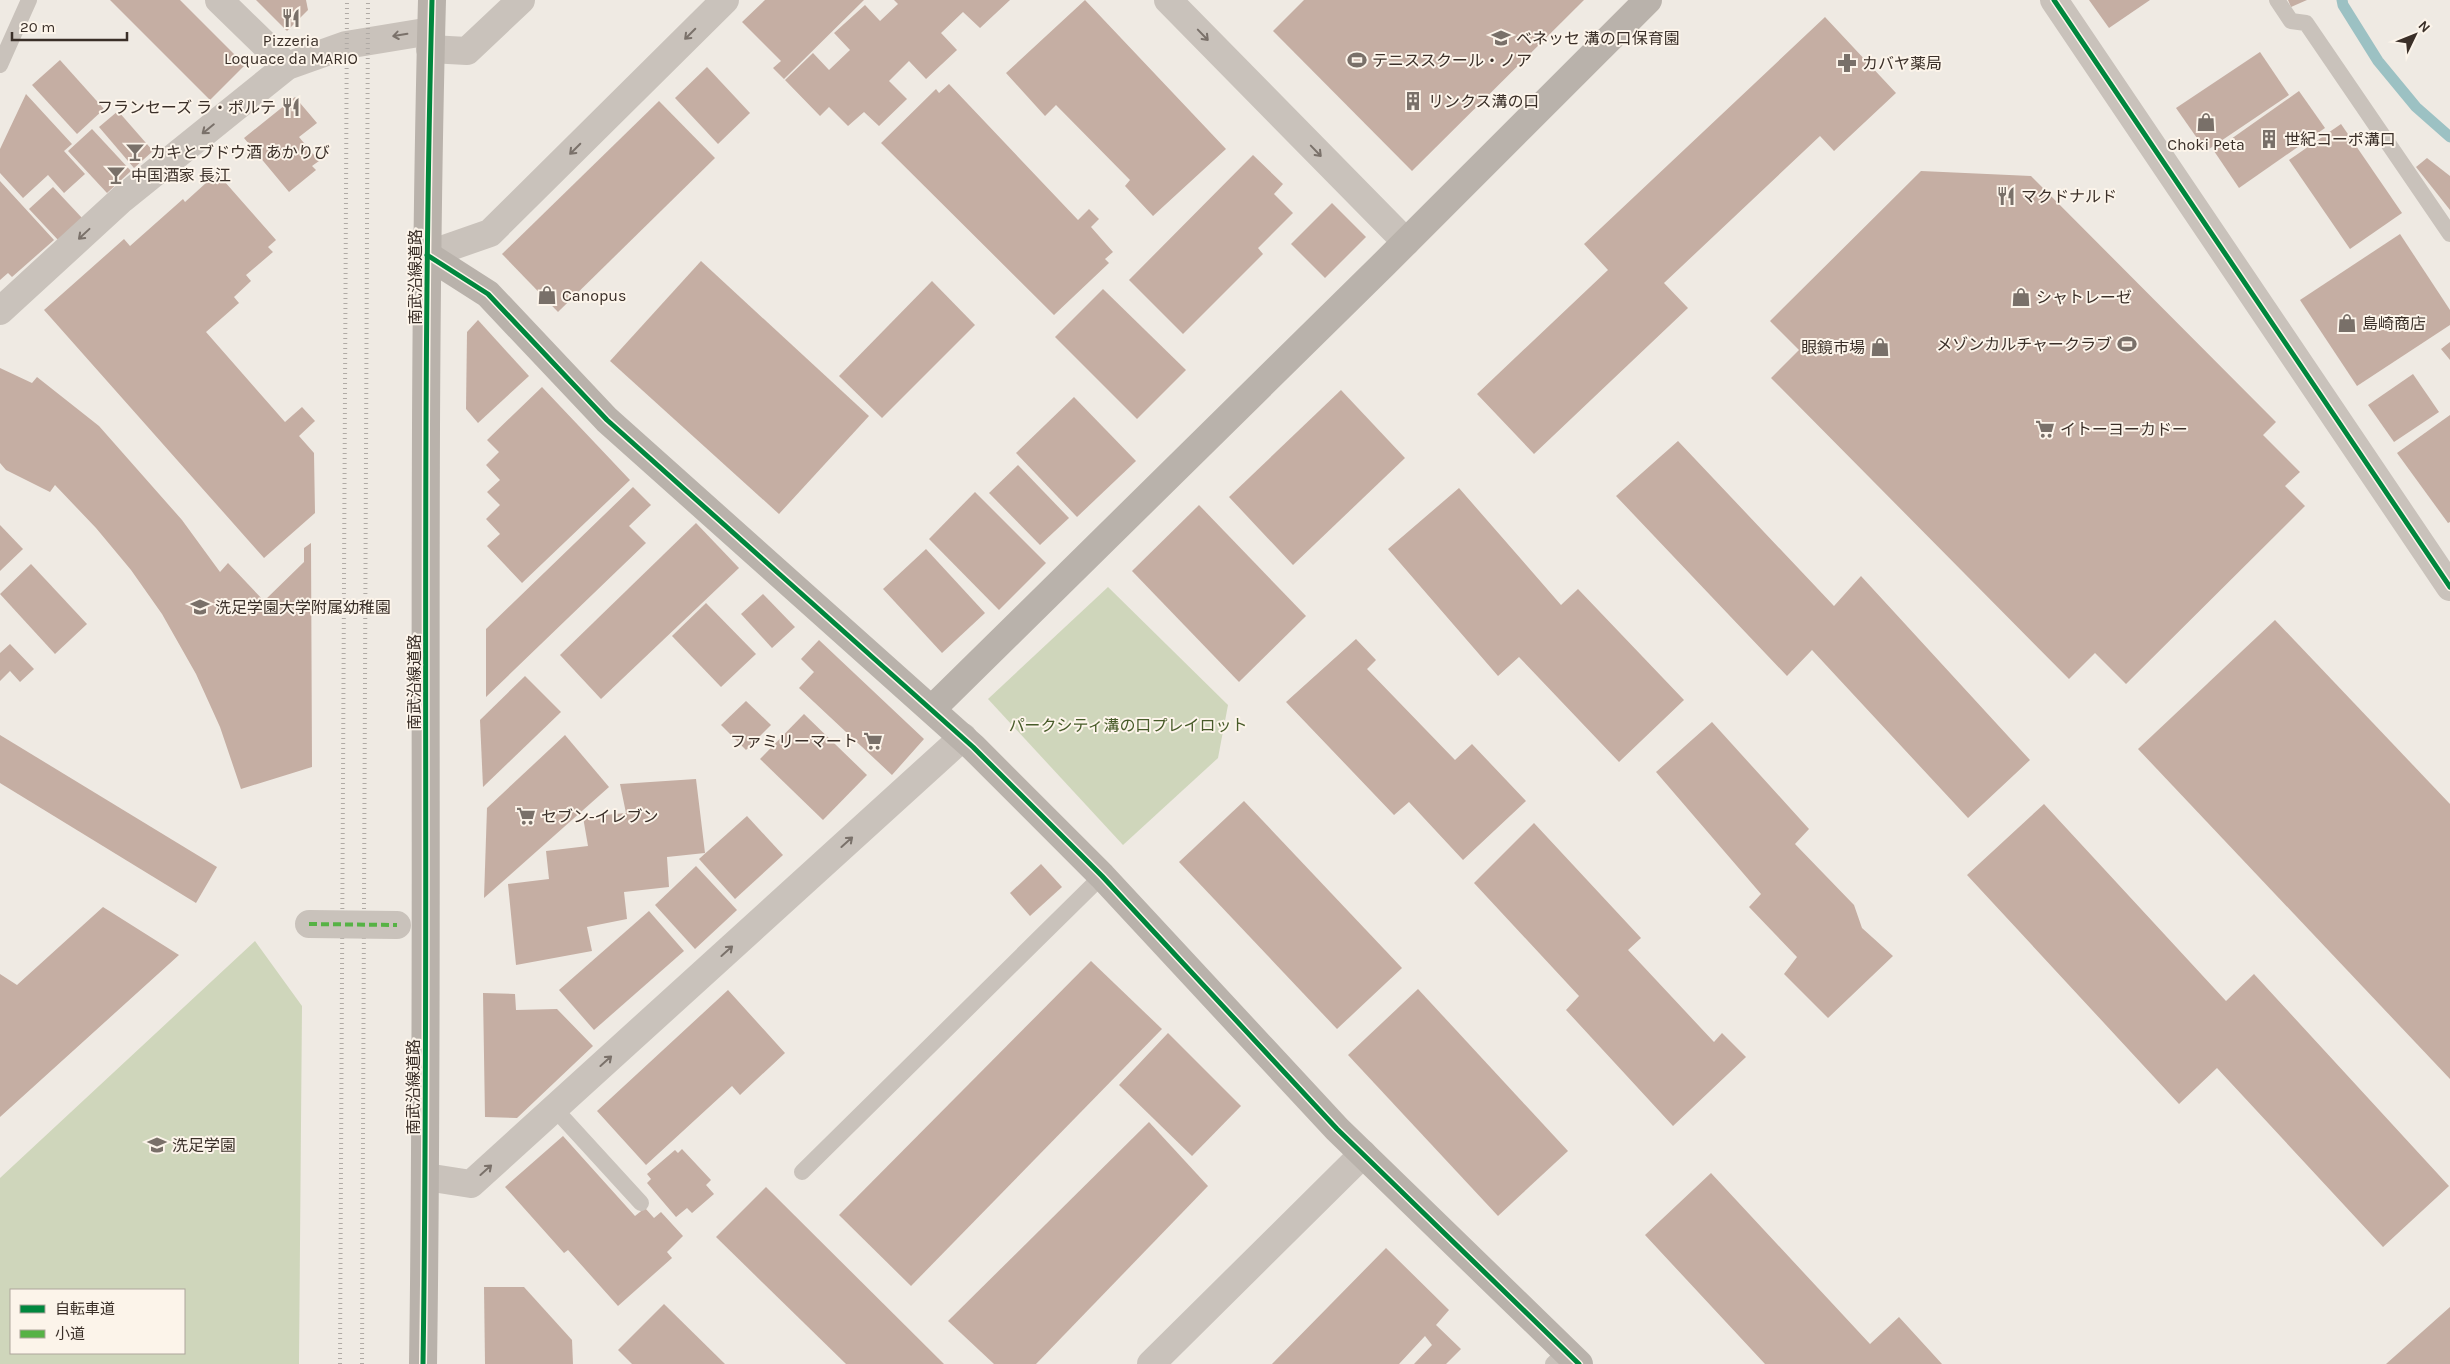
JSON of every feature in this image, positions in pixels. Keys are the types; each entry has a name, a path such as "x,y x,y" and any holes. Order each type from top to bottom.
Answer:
{"street":[{"path":"219,0 287,66"},
{"name":"南武沿線道路","path":"423,1364 426,1177 427,255 432,0"},
{"path":"0,311 122,198 287,66 346,45 431,40 467,51 521,0"},
{"path":"427,255 490,233 725,0"},
{"path":"1168,0 1406,242"},
{"path":"2054,0 2450,587"},
{"path":"932,710 1406,242 1638,3"},
{"path":"427,255 488,294 607,420 963,737 1102,876 1363,1154 1566,1360"},
{"path":"426,1177 471,1184 963,737"},
{"path":"309,924 397,925"},
{"path":"1151,1364 1363,1154"}],"lane":[{"path":"0,66 29,0"},
{"path":"2277,0 2291,21 2306,23 2450,234"},
{"path":"802,1172 1102,876"},
{"path":"554,1108 641,1202"}],"green space":[{"name":"パークシティ溝の口プレイロット","path":"1108,587 1228,705 1218,758 1123,845 988,699"},
{"path":"255,941 302,1006 299,1364 0,1364 0,1178"}],"building":[{"path":"110,0 180,0 245,65 210,100"},
{"path":"256,0 306,0 308,10 287,31"},
{"path":"765,0 864,0 784,79 773,68 781,61 742,22"},
{"path":"894,0 1010,0 980,28 963,12 941,33 957,50 926,79 909,61 889,81 907,99 879,126 864,112 848,126 829,107 820,116 785,80 813,53 829,70 850,50 834,33 865,5 880,21 898,4"},
{"path":"1085,0 1226,149 1153,216 1125,186 1130,180 1056,105 1045,116 1006,73"},
{"name":"リンクス溝の口","path":"1304,0 1584,0 1412,171 1273,31"},
{"path":"2089,0 2150,0 2109,28"},
{"path":"2288,0 2307,0 2291,7"},
{"path":"1825,17 1896,93 1834,151 1820,136 1664,283 1688,308 1534,454 1477,394 1608,270 1584,244"},
{"path":"2260,52 2289,95 2206,151 2176,108"},
{"path":"60,60 104,109 77,134 32,85"},
{"path":"707,67 750,113 718,144 675,98"},
{"path":"949,84 1078,220 1089,209 1099,219 1091,227 1113,252 1105,259 1109,263 1054,315 881,143 936,89 939,93"},
{"name":"世紀コーポ溝口","path":"2299,91 2325,128 2239,188 2214,151"},
{"path":"26,94 72,144 64,151 85,174 64,193 48,175 23,198 0,173 0,149"},
{"path":"295,97 317,123 299,137 319,161 312,166 316,170 289,192 244,138"},
{"path":"659,101 715,158 558,312 502,254"},
{"path":"118,111 153,151 134,168 99,127"},
{"path":"2341,124 2402,213 2350,249 2289,160"},
{"path":"92,129 131,171 107,193 68,151"},
{"path":"1253,155 1283,184 1274,194 1293,213 1258,248 1263,254 1183,334 1129,280"},
{"path":"2427,158 2450,176 2450,210 2416,167"},
{"name":"イトーヨーカドー","path":"1921,171 2031,176 2276,422 2263,435 2300,472 2285,486 2305,506 2126,684 2095,653 2069,679 1771,378 1799,350 1770,321"},
{"path":"217,173 276,240 268,247 273,252 246,275 251,281 234,297 239,303 206,332 285,422 302,407 315,421 299,436 314,453 315,513 264,558 44,310 124,239 130,246 183,199 185,202"},
{"path":"0,181 54,240 12,277 8,273 0,280"},
{"path":"53,187 83,219 59,241 29,209"},
{"path":"1332,203 1366,237 1325,278 1291,244"},
{"path":"2400,234 2450,310 2450,325 2357,386 2300,300"},
{"path":"701,261 869,416 779,514 610,361"},
{"path":"932,281 975,325 882,418 839,376"},
{"path":"1103,289 1186,370 1137,419 1055,337"},
{"path":"478,320 529,376 478,423 466,409 467,332"},
{"path":"2450,342 2450,360 2441,349"},
{"path":"0,368 32,383 37,377 99,426 182,520 220,572 228,563 264,601 304,562 304,548 311,543 312,767 241,789 220,727 196,674 162,614 131,570 96,528 55,485 50,492 6,470 0,463"},
{"path":"2413,374 2439,412 2394,442 2368,405"},
{"path":"542,387 630,480 522,583 487,546 500,534 486,519 500,505 487,492 500,480 486,465 499,452 487,440"},
{"path":"1341,390 1405,458 1293,565 1229,497"},
{"path":"1074,397 1136,461 1077,517 1016,453"},
{"path":"2450,415 2450,522 2448,523 2397,453"},
{"path":"1678,441 1834,606 1861,576 2030,760 1968,818 1812,650 1787,676 1616,496"},
{"path":"1018,465 1069,518 1040,545 989,493"},
{"path":"633,487 651,505 629,526 646,543 486,697 486,629"},
{"path":"1459,488 1561,605 1578,589 1684,700 1619,762 1519,657 1498,676 1388,549"},
{"path":"975,492 1046,563 999,610 929,539"},
{"path":"1199,505 1306,616 1239,682 1132,571"},
{"path":"696,523 739,568 601,699 560,655"},
{"path":"0,525 23,549 0,571"},
{"path":"926,549 985,613 942,653 883,589"},
{"path":"31,564 87,624 55,654 0,594"},
{"path":"763,594 795,627 772,648 741,614"},
{"path":"706,603 756,654 721,687 672,636"},
{"path":"2275,620 2450,804 2450,1079 2138,749"},
{"path":"1356,639 1376,660 1367,669 1455,760 1472,744 1526,801 1463,860 1409,802 1394,815 1286,702"},
{"path":"819,640 924,739 892,775 799,688 814,672 801,659"},
{"path":"10,644 34,669 20,682 10,671 0,681 0,653"},
{"path":"525,676 561,712 483,787 480,720"},
{"path":"746,701 771,725 746,750 721,725"},
{"path":"804,714 867,775 823,820 760,759"},
{"path":"1712,722 1809,829 1795,844 1854,905 1862,928 1893,956 1828,1018 1784,974 1797,957 1749,907 1761,894 1656,772"},
{"path":"0,735 217,867 196,903 0,783"},
{"path":"565,735 609,787 484,898 487,808"},
{"path":"696,779 705,853 667,857 669,887 624,892 627,919 587,927 592,951 516,965 508,884 549,879 546,851 588,846 583,817 626,813 620,784"},
{"path":"1244,801 1402,968 1337,1029 1179,862"},
{"path":"2044,804 2226,1001 2254,974 2449,1186 2383,1247 2217,1068 2179,1104 1967,875"},
{"path":"747,816 783,855 735,899 699,859"},
{"path":"1534,823 1641,938 1628,950 1714,1042 1722,1033 1746,1057 1673,1126 1566,1010 1579,996 1474,883"},
{"path":"1041,864 1062,887 1030,916 1010,893"},
{"path":"696,866 737,910 695,949 655,905"},
{"path":"103,907 179,955 0,1117 0,974 17,985"},
{"path":"649,911 684,951 594,1030 559,990"},
{"path":"1091,961 1162,1029 911,1286 839,1215"},
{"path":"1418,989 1568,1151 1498,1216 1348,1055"},
{"path":"728,990 785,1053 740,1095 732,1086 646,1165 597,1111"},
{"path":"483,993 515,994 516,1010 557,1009 593,1046 517,1118 485,1117"},
{"path":"1168,1033 1241,1106 1192,1156 1119,1085"},
{"path":"1149,1122 1208,1186 1036,1364 994,1364 948,1321"},
{"path":"563,1136 635,1216 645,1208 654,1218 661,1212 683,1236 667,1252 672,1258 618,1306 568,1250 564,1253 505,1187"},
{"path":"682,1149 711,1180 706,1185 714,1194 692,1213 687,1208 676,1217 647,1183 651,1179 647,1174 675,1150 678,1153"},
{"path":"1711,1173 1870,1344 1899,1317 1942,1364 1765,1364 1645,1235"},
{"path":"766,1187 944,1364 846,1364 716,1237"},
{"path":"1386,1248 1449,1310 1436,1325 1461,1349 1446,1364 1414,1364 1432,1345 1425,1336 1399,1364 1272,1364"},
{"path":"484,1287 524,1287 572,1340 573,1364 485,1364"},
{"path":"664,1304 725,1364 632,1364 618,1350"},
{"path":"2450,1307 2450,1364 2386,1364"}],"waterway":[{"path":"2342,0 2343,5 2378,61 2416,107 2450,137"}],"railway":[{"path":"340,1364 347,0"},
{"path":"362,1364 368,0"}],"marked path":[{"path":"309,924 397,925"}],"cycle path":[{"path":"423,1364 426,1023 428,170 432,0"},
{"path":"2054,0 2450,587"},
{"path":"427,255 488,294 607,420 973,747 1102,876 1337,1129 1579,1364"}],"place":[{"name":"Pizzeria Loquace da MARIO","path":"291,18"},
{"name":"ベネッセ 溝の口保育園","path":"1501,38"},
{"name":"テニススクール・ノア","path":"1357,60"},
{"name":"カバヤ薬局","path":"1847,63"},
{"name":"リンクス溝の口","path":"1413,101"},
{"name":"フランセーズ ラ・ポルテ","path":"291,107"},
{"name":"Choki Peta","path":"2206,122"},
{"name":"世紀コーポ溝口","path":"2269,139"},
{"name":"カキとブドウ酒 あかりび","path":"135,152"},
{"name":"中国酒家 長江","path":"116,175"},
{"name":"マクドナルド","path":"2006,196"},
{"name":"Canopus","path":"547,295"},
{"name":"シャトレーゼ","path":"2021,297"},
{"name":"島崎商店","path":"2347,323"},
{"name":"メゾンカルチャークラブ","path":"2127,344"},
{"name":"眼鏡市場","path":"1880,347"},
{"name":"イトーヨーカドー","path":"2045,429"},
{"name":"洗足学園大学附属幼稚園","path":"200,607"},
{"name":"ファミリーマート","path":"873,741"},
{"name":"セブン-イレブン","path":"526,816"},
{"name":"洗足学園","path":"157,1145"}]}
